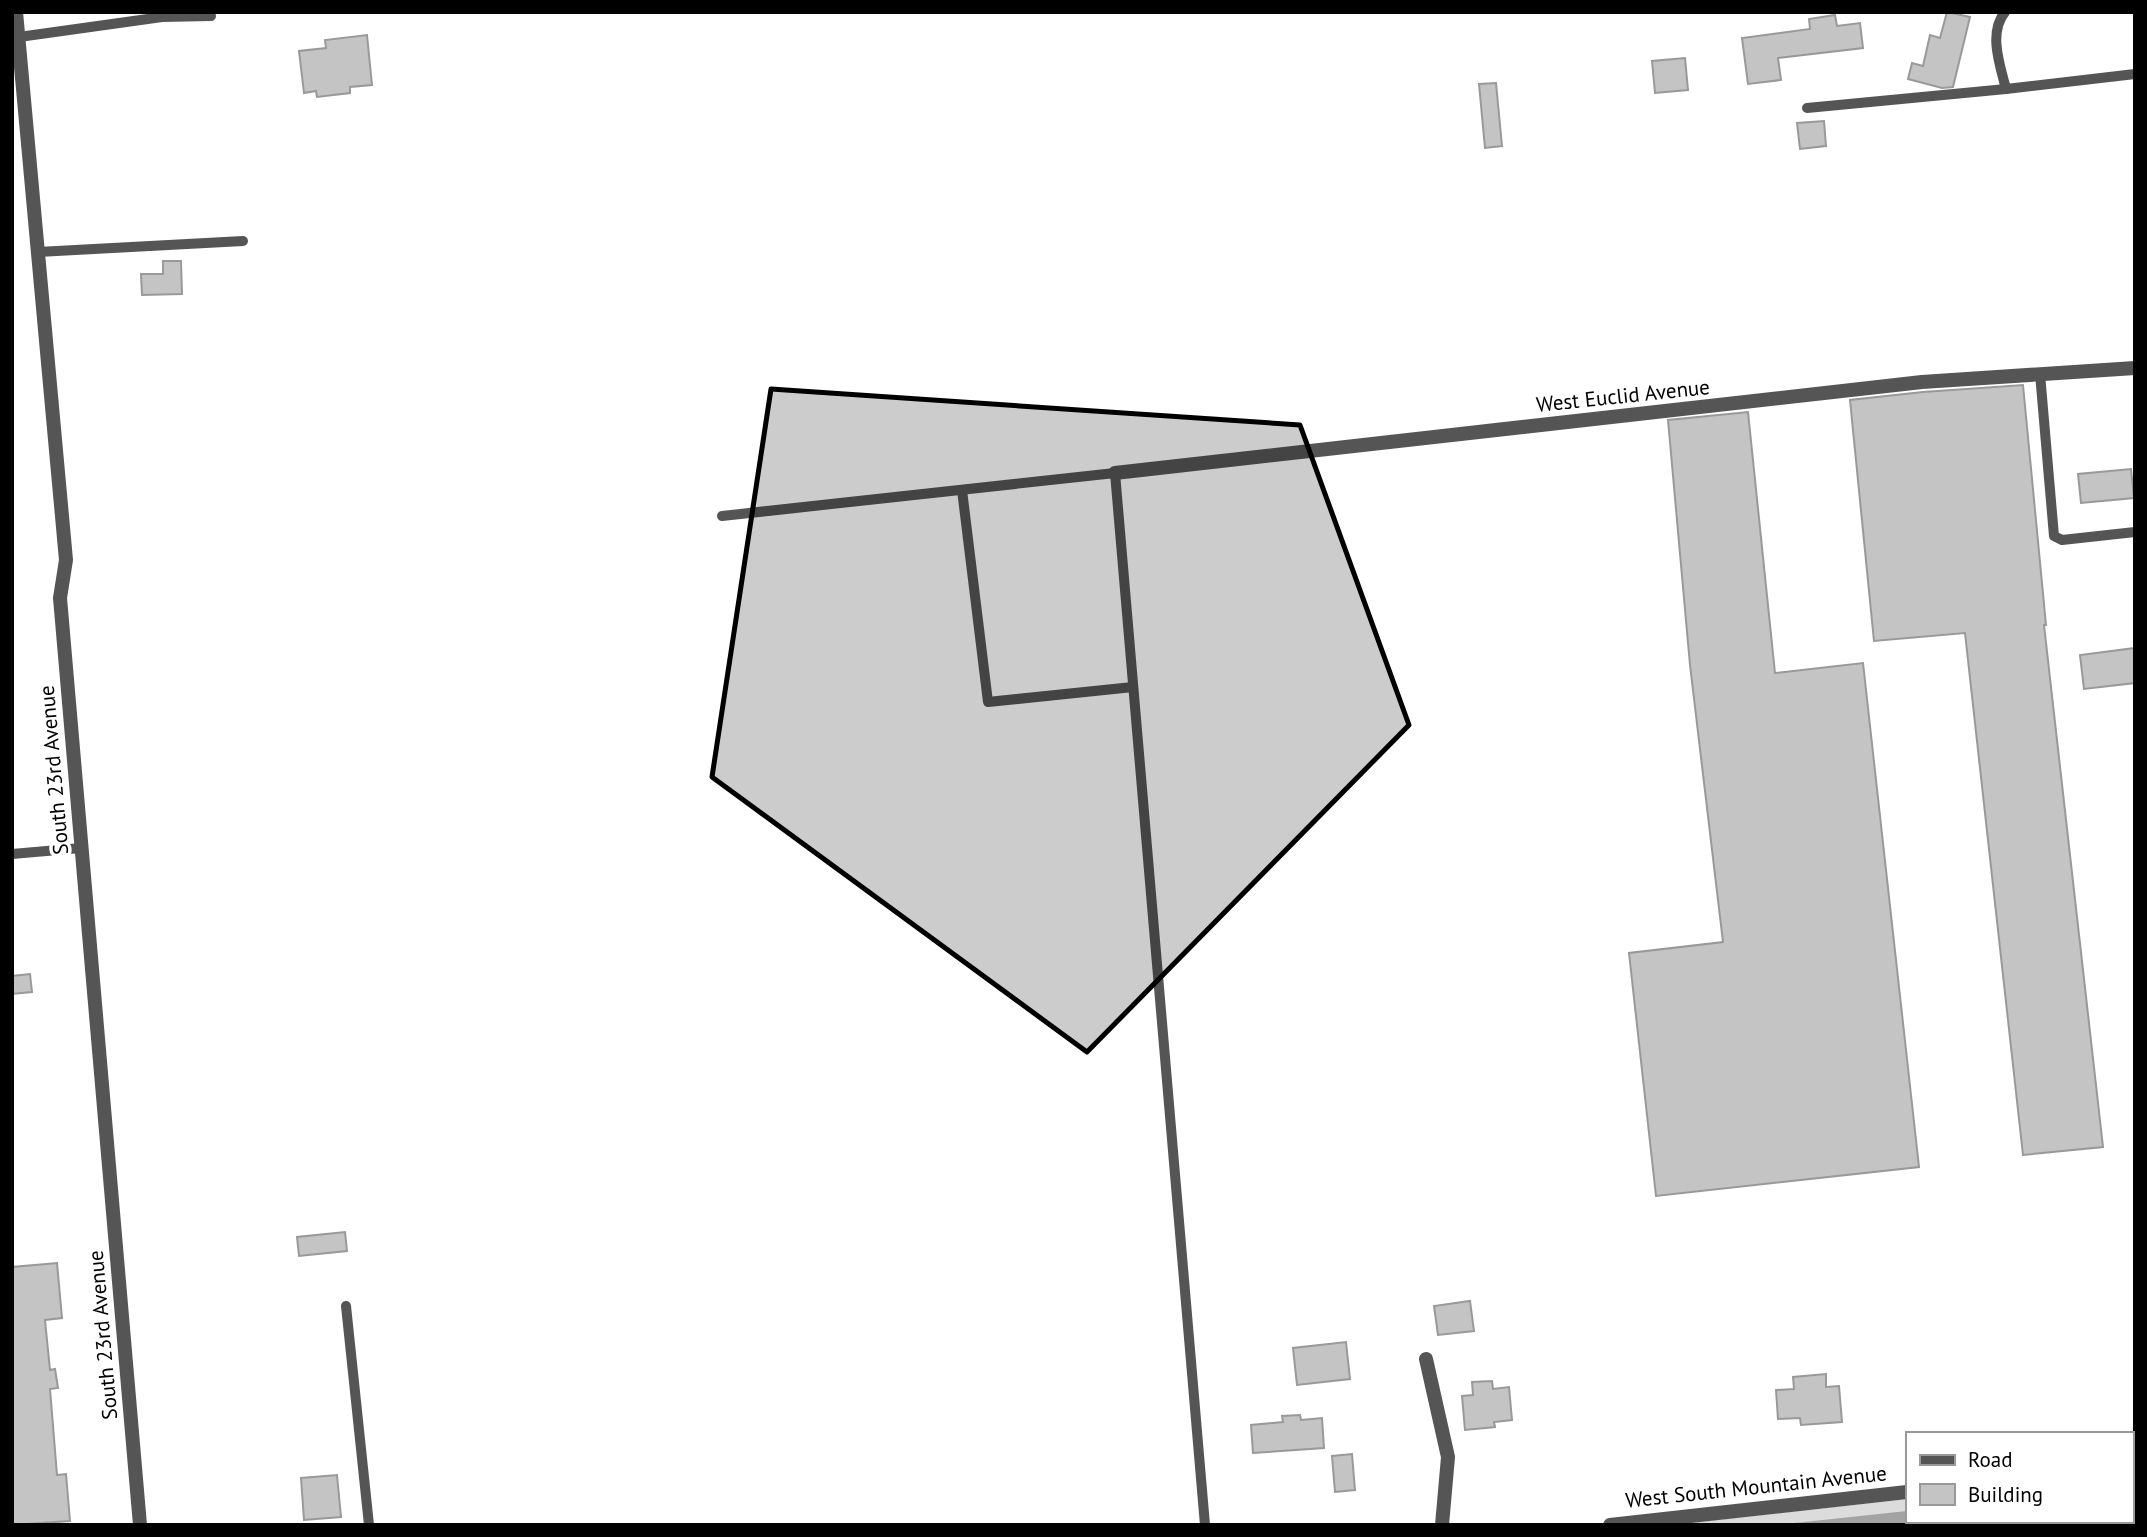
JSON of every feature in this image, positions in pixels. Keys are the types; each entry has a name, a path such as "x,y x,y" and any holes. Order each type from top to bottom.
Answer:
{"street":[{"name":"South 23rd Avenue","path":"16,12 66,561 60,598 140,1525"},
{"name":"West Euclid Avenue","path":"1115,473 1922,382 2135,368"},
{"path":"1426,1359 1448,1457 1442,1525"},
{"name":"West South Mountain Avenue","path":"1609,1525 1906,1492"}],"lane":[{"path":"2005,12 1999,20 1995,36 2006,89"},
{"path":"19,37 162,17 211,16"},
{"path":"1807,108 2135,74"},
{"path":"38,252 243,241"},
{"path":"2040,374 2054,536 2062,540 2135,533"},
{"path":"722,516 1115,473 1205,1525"},
{"path":"962,490 988,702 1133,687"},
{"path":"12,854 81,848"},
{"path":"346,1306 369,1525"}],"highlighted area":[{"path":"771,389 1300,425 1409,725 1087,1052 712,777"}],"shaded area":[{"path":"2135,1474 2135,1525 1672,1525 1906,1499 1906,1523 2133,1523"},
{"path":"2133,1488 2135,1525 1776,1525 1906,1511 1906,1523 2133,1523"}],"building":[{"path":"1947,12 1970,17 1953,87 1942,88 1908,79 1912,63 1923,66 1930,35 1940,38"},
{"path":"1835,15 1837,26 1860,23 1863,48 1778,58 1781,80 1748,84 1742,38 1810,29 1809,19"},
{"path":"367,35 372,85 350,87 350,93 317,97 316,91 304,93 299,51 326,48 325,40"},
{"path":"1685,58 1688,90 1655,93 1652,61"},
{"path":"1496,83 1502,146 1485,148 1479,84"},
{"path":"1824,121 1826,146 1800,149 1797,123"},
{"path":"163,261 181,261 182,294 142,295 141,274 163,274"},
{"path":"2023,385 2044,625 2103,1147 2023,1155 1965,633 1874,641 1850,400"},
{"path":"1748,412 1775,673 1863,663 1919,1167 1656,1196 1629,953 1723,942 1690,665 1668,420"},
{"path":"2131,469 2134,498 2081,503 2078,474"},
{"path":"2135,648 2135,683 2084,689 2080,655"},
{"path":"30,974 32,992 12,994 12,976"},
{"path":"345,1232 347,1251 299,1256 297,1237"},
{"path":"57,1263 62,1318 45,1320 50,1370 55,1369 58,1388 50,1389 57,1475 66,1474 70,1521 12,1525 12,1267"},
{"path":"1470,1301 1474,1331 1438,1335 1434,1306"},
{"path":"1346,1342 1350,1379 1297,1385 1293,1348"},
{"path":"1826,1374 1826,1387 1839,1386 1842,1422 1801,1425 1800,1418 1778,1419 1776,1390 1794,1389 1793,1377"},
{"path":"1492,1381 1493,1389 1509,1387 1512,1420 1494,1422 1495,1427 1465,1430 1462,1396 1473,1395 1472,1382"},
{"path":"1300,1415 1301,1420 1322,1418 1324,1448 1253,1453 1251,1425 1283,1422 1282,1416"},
{"path":"1352,1454 1355,1490 1335,1492 1332,1456"},
{"path":"337,1475 341,1517 304,1520 301,1478"}]}
